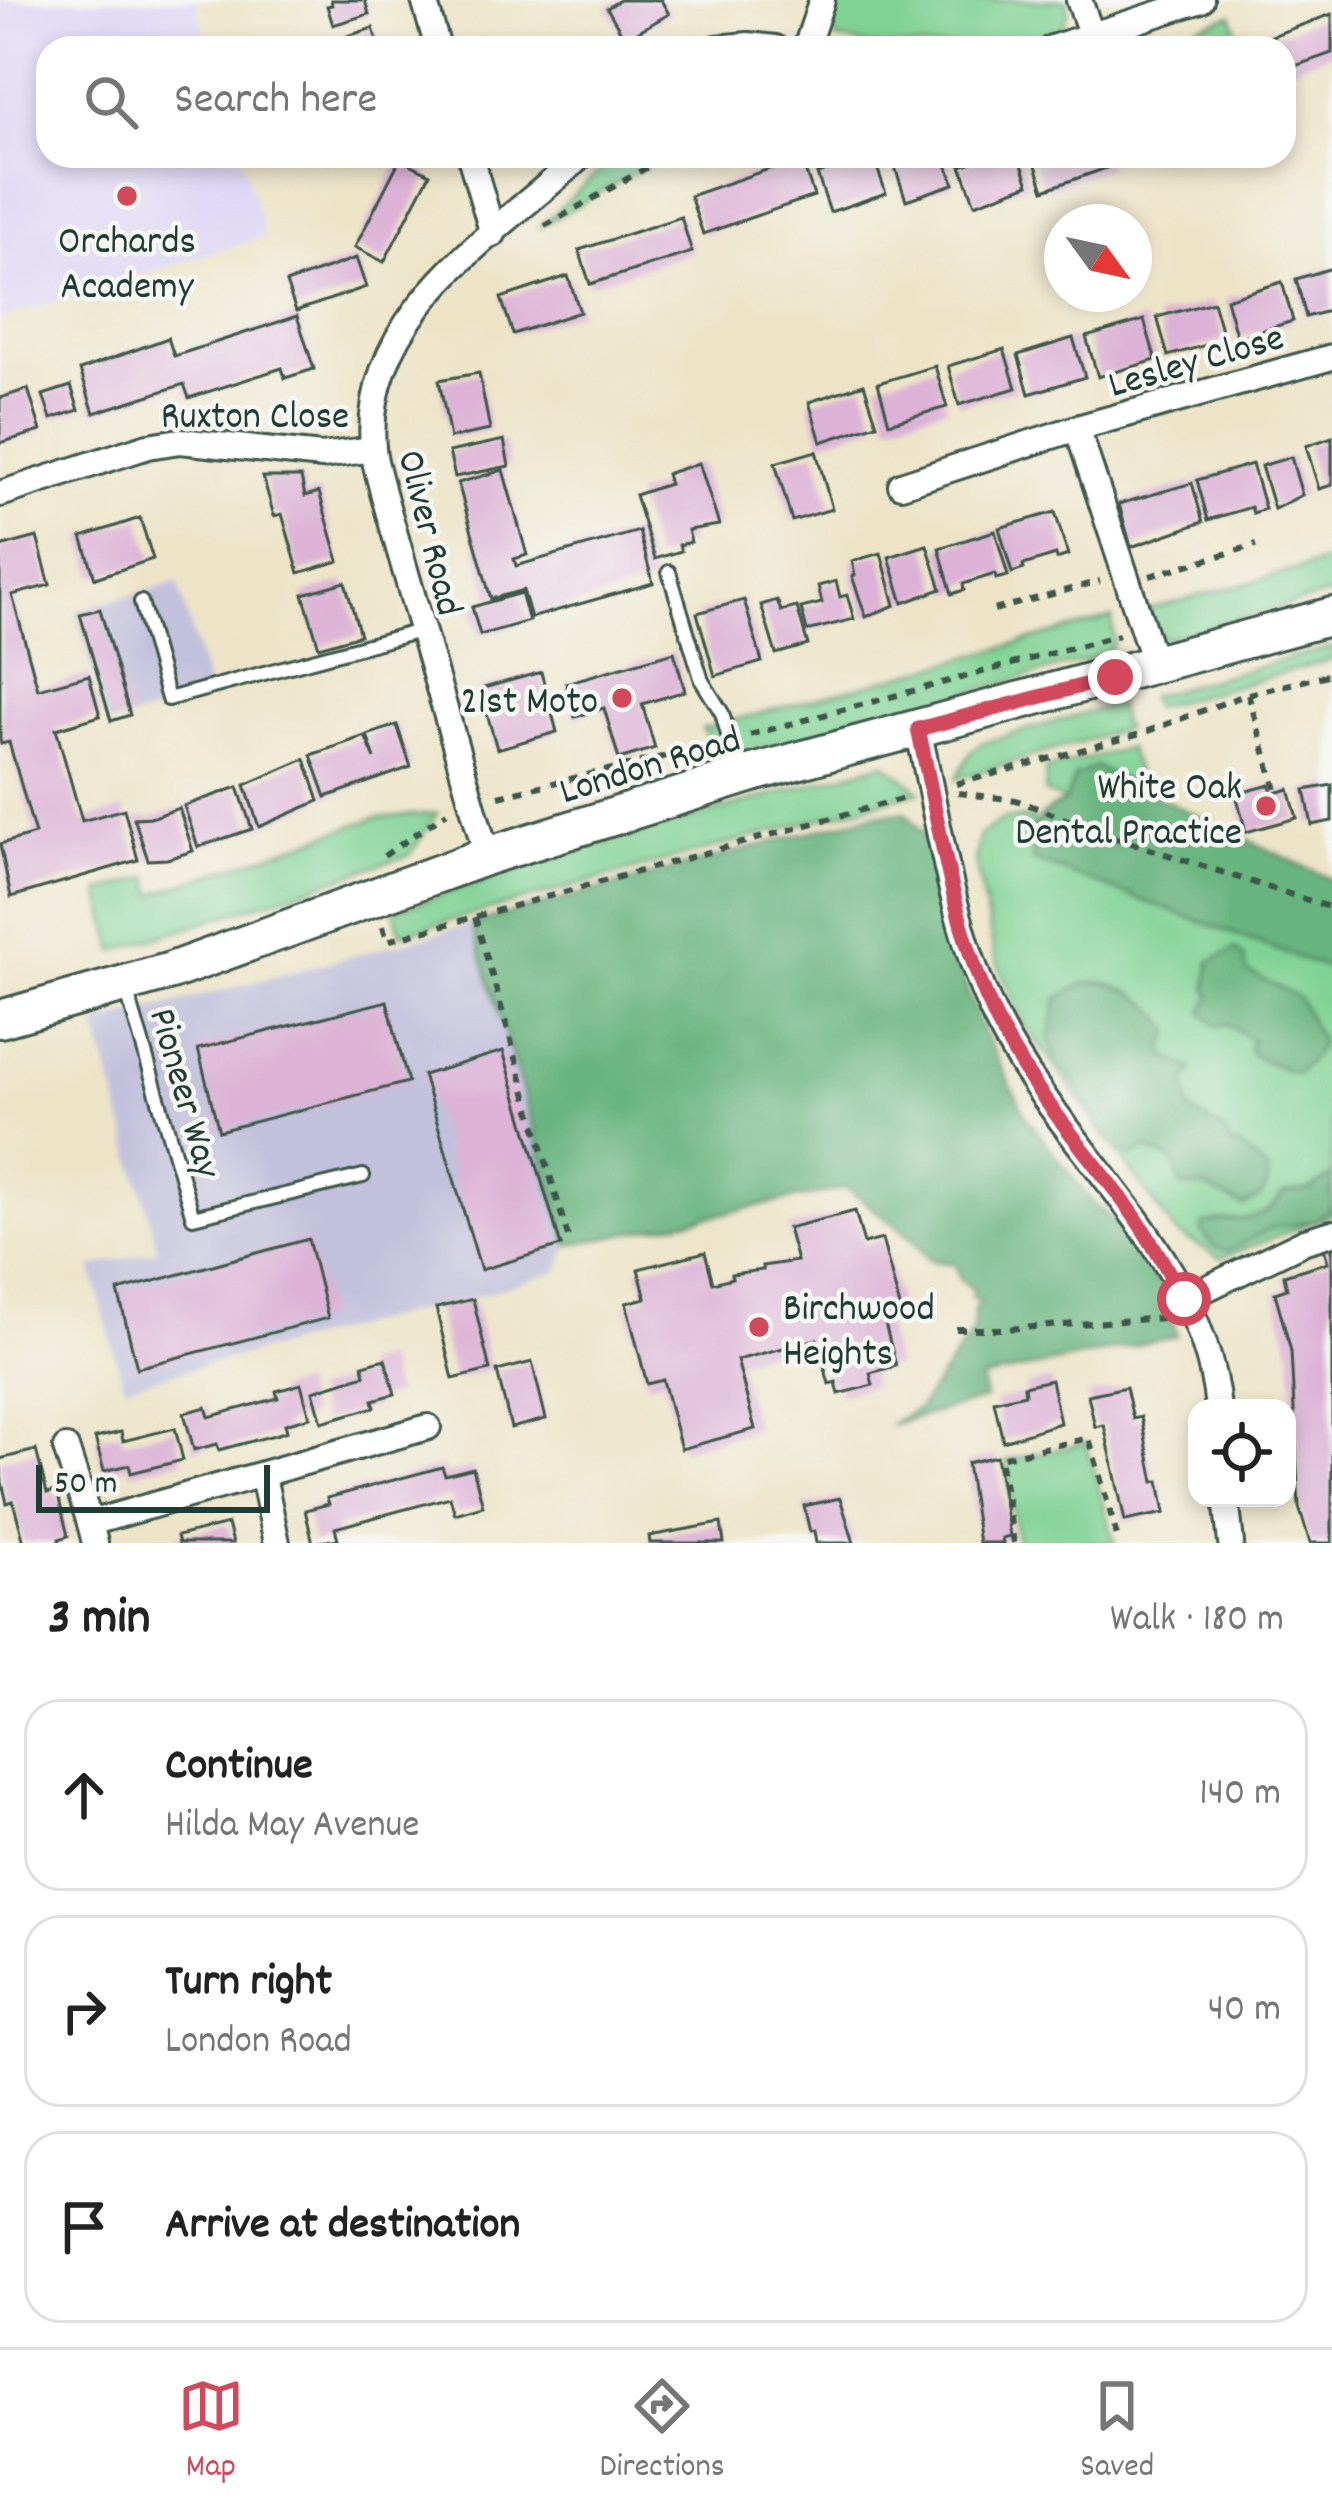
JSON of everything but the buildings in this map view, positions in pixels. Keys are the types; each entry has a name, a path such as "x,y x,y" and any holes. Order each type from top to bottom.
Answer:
{"main road":[{"name":"London Road","path":"0,1019 125,984 487,856 740,778 1332,616"}],"street":[{"path":"424,0 434,36"},
{"path":"810,36 822,0"},
{"path":"1079,0 1091,33"},
{"path":"1083,36 1201,0"},
{"path":"474,168 493,234"},
{"name":"Oliver Road","path":"487,856 420,631 373,449 374,408 388,355 414,308 567,168"},
{"name":"Lesley Close","path":"901,485 1077,428 1332,357"},
{"name":"Lesley Close","path":"1077,428 1155,665"},
{"name":"Ruxton Close","path":"0,494 148,446 180,442 322,455 373,449"},
{"path":"918,729 948,872 970,952 998,1023 1058,1118 1147,1232 1184,1299 1217,1399"},
{"path":"1184,1299 1305,1241 1332,1233"},
{"path":"66,1448 92,1533 428,1427"},
{"path":"263,1476 278,1543"},
{"path":"1227,1507 1231,1543"}],"lane":[{"path":"669,572 703,681 722,713 740,778"},
{"path":"141,602 168,699 420,631"},
{"name":"Pioneer Way","path":"125,984 193,1217 362,1176"}],"path":[{"path":"493,234 515,243 646,168"},
{"path":"994,610 1256,545"},
{"path":"367,868 452,808 728,741 1144,629"},
{"path":"381,918 387,941 1137,735 1248,694 1332,674"},
{"path":"1248,694 1277,793"},
{"path":"932,790 1016,800 1110,836 1332,908"},
{"path":"475,917 569,1244"},
{"path":"956,1328 1165,1318"},
{"path":"1014,1543 1000,1458 1088,1438 1119,1543"}],"shaded area":[{"name":"Orchards Academy","path":"0,0 195,0 206,36 36,36 36,168 245,168 265,236 0,319"},
{"path":"178,582 210,697 108,725 76,611"},
{"path":"472,924 569,1245 558,1271 124,1386 91,1267 158,1250 96,1024"}],"green space":[{"path":"830,0 1067,0 1068,8 1061,29 1037,36 835,36 829,23"},
{"path":"1232,15 1238,36 1170,36"},
{"path":"603,168 643,168 538,228"},
{"path":"1332,560 1332,594 1163,639 1144,611"},
{"path":"1112,618 1114,642 1106,655 727,758 717,754 702,729"},
{"path":"1332,647 1332,660 1153,708 1149,696"},
{"path":"1117,704 1124,729 956,779 981,743"},
{"path":"1128,748 1137,774 1125,782 1096,766 1075,776 1065,802 1045,792 1046,769"},
{"path":"885,763 920,791 401,934 394,911 541,861"},
{"path":"1096,767 1332,880 1332,970 1033,860 1041,817 1065,802 1075,776"},
{"path":"905,812 925,836 959,968 982,1029 1027,1118 1091,1201 1125,1231 1162,1288 1177,1336 981,1379 985,1399 889,1425 919,1408 973,1331 980,1300 971,1298 974,1290 960,1279 955,1264 929,1260 911,1238 847,1188 569,1245 472,924 876,814"},
{"path":"437,813 410,855 115,951 100,892 149,877 154,894 375,818"},
{"path":"1004,819 1033,819 1033,860 1332,970 1332,1215 1221,1258 1176,1233 1024,1024 995,957 975,860 980,835"},
{"path":"1235,949 1247,971 1298,997 1321,1042 1296,1074 1253,1056 1252,1040 1228,1024 1217,1026 1203,1012 1211,996 1207,988 1210,962"},
{"path":"1101,982 1142,999 1165,1021 1171,1031 1163,1052 1193,1069 1186,1083 1190,1111 1224,1131 1231,1146 1240,1146 1267,1170 1260,1197 1243,1206 1206,1188 1181,1187 1174,1161 1145,1149 1132,1157 1106,1138 1075,1083 1054,1061 1050,1038 1057,999 1084,983"},
{"path":"1332,1175 1332,1207 1314,1221 1272,1228 1228,1251 1212,1246 1202,1231 1203,1224 1258,1216 1282,1194 1310,1190"},
{"path":"1086,1443 1115,1543 1017,1543 1006,1461"}],"place":[{"name":"Orchards Academy","path":"127,196"},
{"name":"21st Moto","path":"622,698"},
{"name":"White Oak Dental Practice","path":"1266,806"},
{"name":"Birchwood Heights","path":"759,1327"}],"route":[{"path":"1115,677 918,729 975,972 998,1023 1058,1118 1147,1232 1184,1299"}]}
